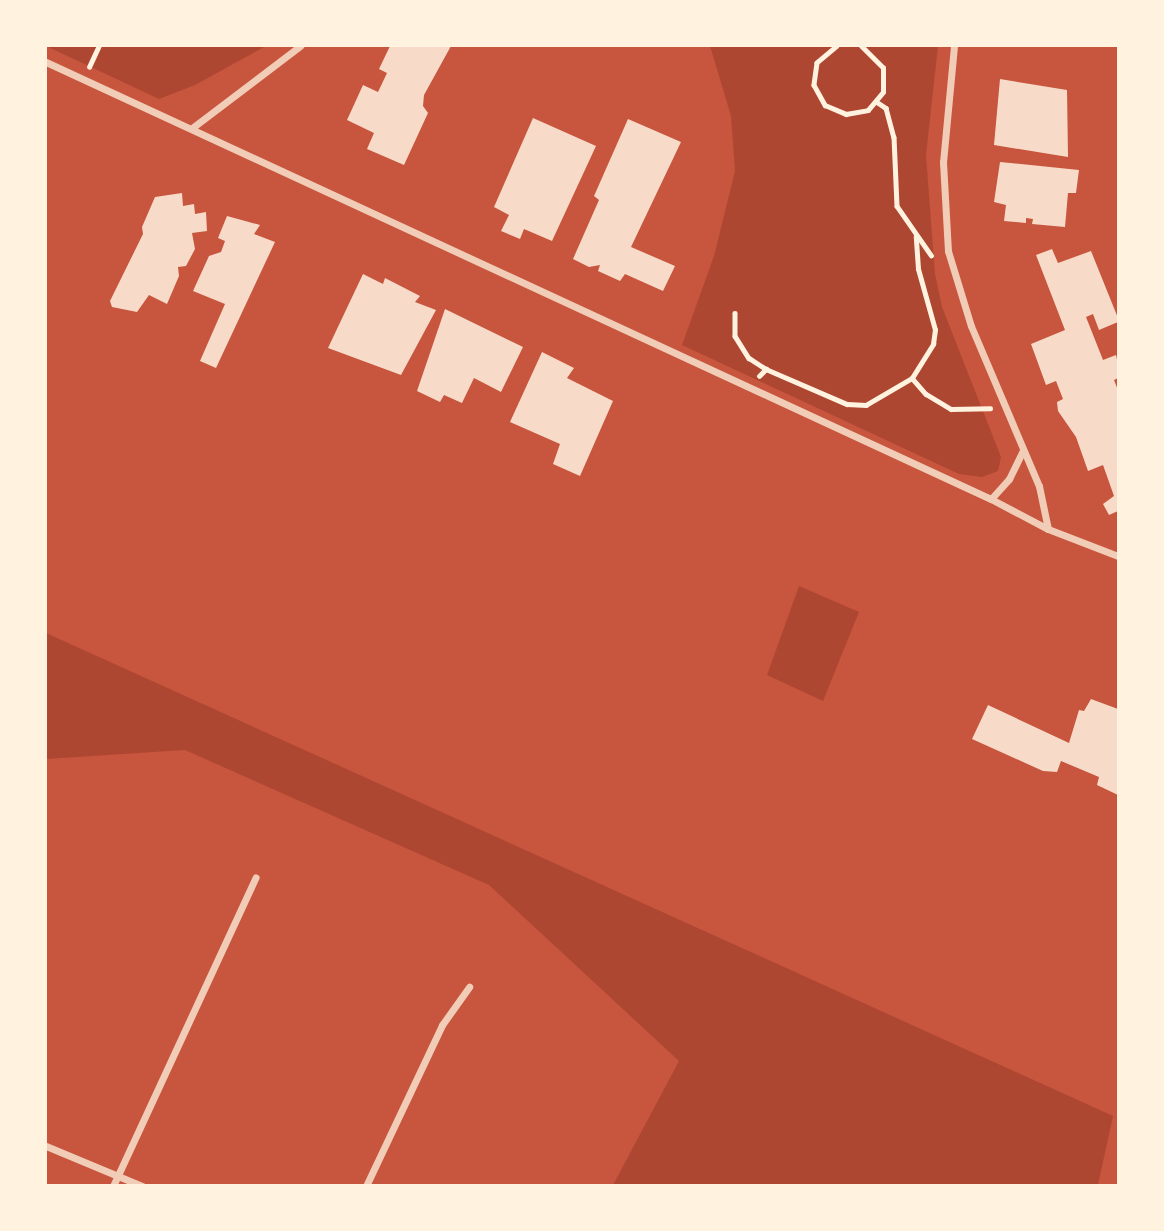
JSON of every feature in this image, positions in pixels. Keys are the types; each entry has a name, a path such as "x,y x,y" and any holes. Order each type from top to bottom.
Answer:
{"street":[{"path":"192,128 300,46"},
{"path":"954,46 943,162 944,216 955,283 1039,486 1048,529"},
{"path":"46,62 991,499 1048,529 1118,556"},
{"path":"991,499 1009,479 1023,450"},
{"path":"113,1185 256,877"},
{"path":"366,1185 442,1025 468,987"},
{"path":"46,1146 142,1185"}],"path":[{"path":"821,46 824,54"},
{"path":"837,46 824,54 817,63 814,85 825,105 834,112 857,114 877,102 885,80 878,57 861,46"},
{"path":"877,102 886,108 894,137 897,206 916,237 955,283"},
{"path":"735,313 735,336 749,358 766,369 847,404 866,405 912,378 933,344 934,330 918,269 916,237"},
{"path":"749,387 766,369"},
{"path":"912,378 926,394 951,409 980,411 1004,405"}],"shaded area":[{"path":"46,46 266,46 195,85 159,99"},
{"path":"710,46 938,46 926,155 935,274 942,307 1001,457 998,471 982,477 959,474 682,345 714,256 735,171 731,116"},
{"path":"799,586 859,612 823,701 767,675"},
{"path":"46,633 1113,1116 1098,1185 613,1185 679,1061 489,885 185,750 46,759"}],"building":[{"path":"390,46 451,46 424,95 423,106 428,113 404,165 367,149 374,133 347,120 363,85 378,92 387,73 379,69"},
{"path":"1000,79 1067,90 1068,157 994,145"},
{"path":"533,118 596,146 552,241 524,229 520,239 501,231 509,215 494,207"},
{"path":"628,119 681,142 631,247 675,266 663,291 625,274 620,281 598,271 600,265 589,267 573,259 599,200 594,196"},
{"path":"1000,162 1079,170 1076,193 1068,193 1065,227 1032,224 1033,219 1026,218 1026,223 1004,221 1006,205 994,202"},
{"path":"182,193 183,206 194,204 195,214 206,212 207,231 192,233 195,249 186,266 178,267 179,276 167,304 149,295 137,312 112,307 110,301 143,234 142,227 155,197"},
{"path":"227,216 260,225 254,234 275,242 216,368 200,361 225,304 193,291 209,256 221,252 225,241 218,238"},
{"path":"1052,249 1058,263 1091,251 1118,318 1118,322 1099,330 1093,314 1086,317 1103,360 1116,355 1118,364 1118,378 1114,380 1118,390 1118,511 1109,515 1103,504 1114,496 1103,465 1088,471 1076,437 1058,411 1057,402 1063,399 1056,381 1046,385 1031,344 1065,330 1036,255"},
{"path":"363,274 383,284 385,278 420,296 415,302 436,310 401,375 328,348"},
{"path":"445,309 523,347 501,392 474,378 462,403 444,395 440,402 417,391"},
{"path":"542,352 574,368 567,378 613,401 580,476 553,464 560,444 510,422"},
{"path":"1091,699 1118,709 1118,795 1097,785 1099,777 1061,761 1057,772 1043,771 972,739 988,705 1069,743 1079,710 1084,711"}]}
